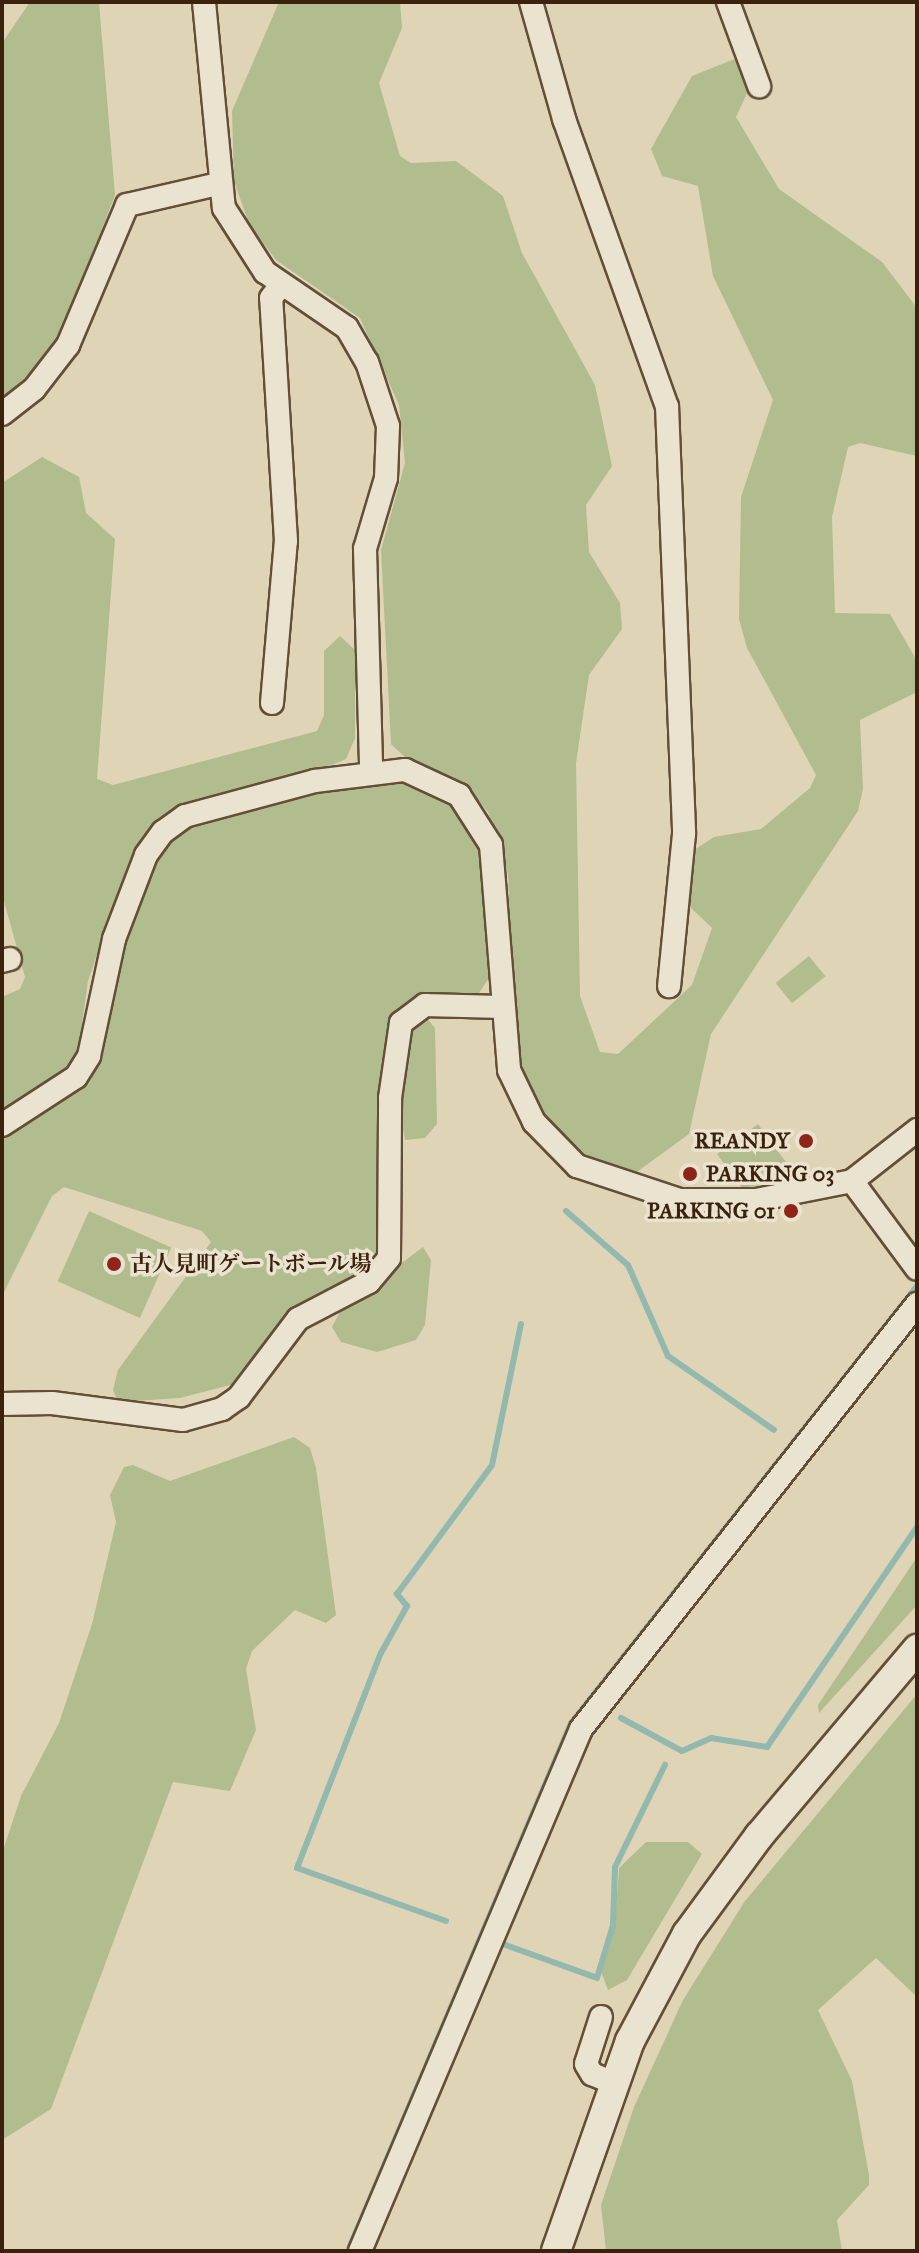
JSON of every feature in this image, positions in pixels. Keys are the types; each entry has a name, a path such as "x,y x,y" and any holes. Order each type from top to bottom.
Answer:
{"street":[{"path":"204,2 218,184 235,232 281,285 347,328 367,362 388,426 386,478 365,549 371,770"},
{"path":"531,2 564,119 667,406 684,834 669,986"},
{"path":"728,2 759,86"},
{"path":"2,414 34,389 68,345 127,205 218,184"},
{"path":"272,703 286,541 271,298 281,285"},
{"path":"2,1125 76,1077 89,1056 114,939 146,855 163,832 212,808 371,770 405,770 434,779 479,818 496,875 501,1007 509,1070 520,1097 553,1145 577,1166 643,1193 718,1203 852,1181 917,1130"},
{"path":"2,1404 52,1403 183,1420 222,1409 239,1397 298,1319 369,1282 389,1258 390,1098 401,1023 425,1005 501,1007"},
{"path":"852,1181 917,1269"},
{"path":"360,2251 581,1729 917,1304"},
{"path":"556,2251 613,2083 657,1986 721,1884 917,1649"},
{"path":"601,2017 586,2064 592,2074 613,2083"}],"green space":[{"path":"30,2 99,2 115,195 60,340 2,403 2,43"},
{"path":"279,2 400,2 402,28 379,83 400,156 411,163 456,161 503,196 522,253 595,385 612,466 586,505 589,552 620,603 622,629 589,675 576,763 580,996 600,1052 618,1054 692,985 712,928 688,905 694,850 714,837 761,829 810,788 816,775 747,648 739,619 741,497 773,400 713,276 698,186 662,176 651,149 692,76 737,58 749,89 736,117 779,189 882,262 917,308 917,456 860,443 848,447 832,517 835,613 890,614 917,661 917,692 860,720 863,789 858,811 711,1034 689,1134 634,1174 584,1156 561,1137 530,1092 514,1038 508,874 488,812 466,786 407,759 391,744 381,550 405,463 399,405 360,318 276,260 249,224 234,181 232,111"},
{"path":"42,457 79,477 86,513 115,539 97,779 113,785 317,731 324,715 324,651 340,636 355,650 355,738 346,759 181,806 155,825 136,850 88,981 78,1052 68,1069 2,1112 2,997 20,989 25,977 2,894 2,483"},
{"path":"403,781 451,804 481,849 489,978 477,996 423,997 394,1019 383,1075 384,1241 374,1266 293,1314 234,1384 180,1398 118,1402 113,1390 118,1370 211,1242 202,1231 64,1187 52,1196 2,1296 2,1139 85,1085 100,1060 111,987 156,861 171,841 190,826 317,792"},
{"path":"809,956 825,976 792,1003 776,983"},
{"path":"425,1016 435,1028 437,1124 425,1138 405,1140 398,1099 408,1027"},
{"path":"758,1124 799,1179 742,1188 717,1154"},
{"name":"古人見町ゲートボール場","path":"89,1211 171,1248 140,1318 58,1281"},
{"path":"423,1247 431,1260 425,1325 416,1340 377,1352 341,1342 332,1327 342,1308"},
{"path":"294,1437 310,1448 316,1468 336,1615 326,1623 295,1610 252,1651 246,1669 256,1730 230,1791 173,1782 51,2109 2,2140 2,1853 21,1796 59,1723 92,1624 116,1522 110,1495 124,1467 133,1465 170,1481"},
{"path":"917,1557 917,1605 819,1713 818,1705"},
{"path":"917,1694 917,1997 876,1958 818,2010 852,2081 869,2175 869,2185 837,2220 842,2251 606,2251 601,2205 634,2107 683,2000 745,1901"},
{"path":"646,1842 688,1842 702,1854 627,1980 608,1990 601,1971 615,1925 619,1868"}],"waterway":[{"path":"566,1211 628,1265 668,1356 774,1430"},
{"path":"348,2251 571,1723 917,1286"},
{"path":"446,1921 297,1868 381,1653 407,1606 397,1594 492,1465 521,1324"},
{"path":"621,1718 682,1751 711,1738 767,1747 917,1527"},
{"path":"500,1943 597,1978 613,1925 615,1867 665,1765"}],"place":[{"name":"REANDY","path":"806,1141"},
{"name":"PARKING 03","path":"690,1174"},
{"name":"PARKING 01","path":"791,1211"},
{"name":"古人見町ゲートボール場","path":"114,1264"}]}
